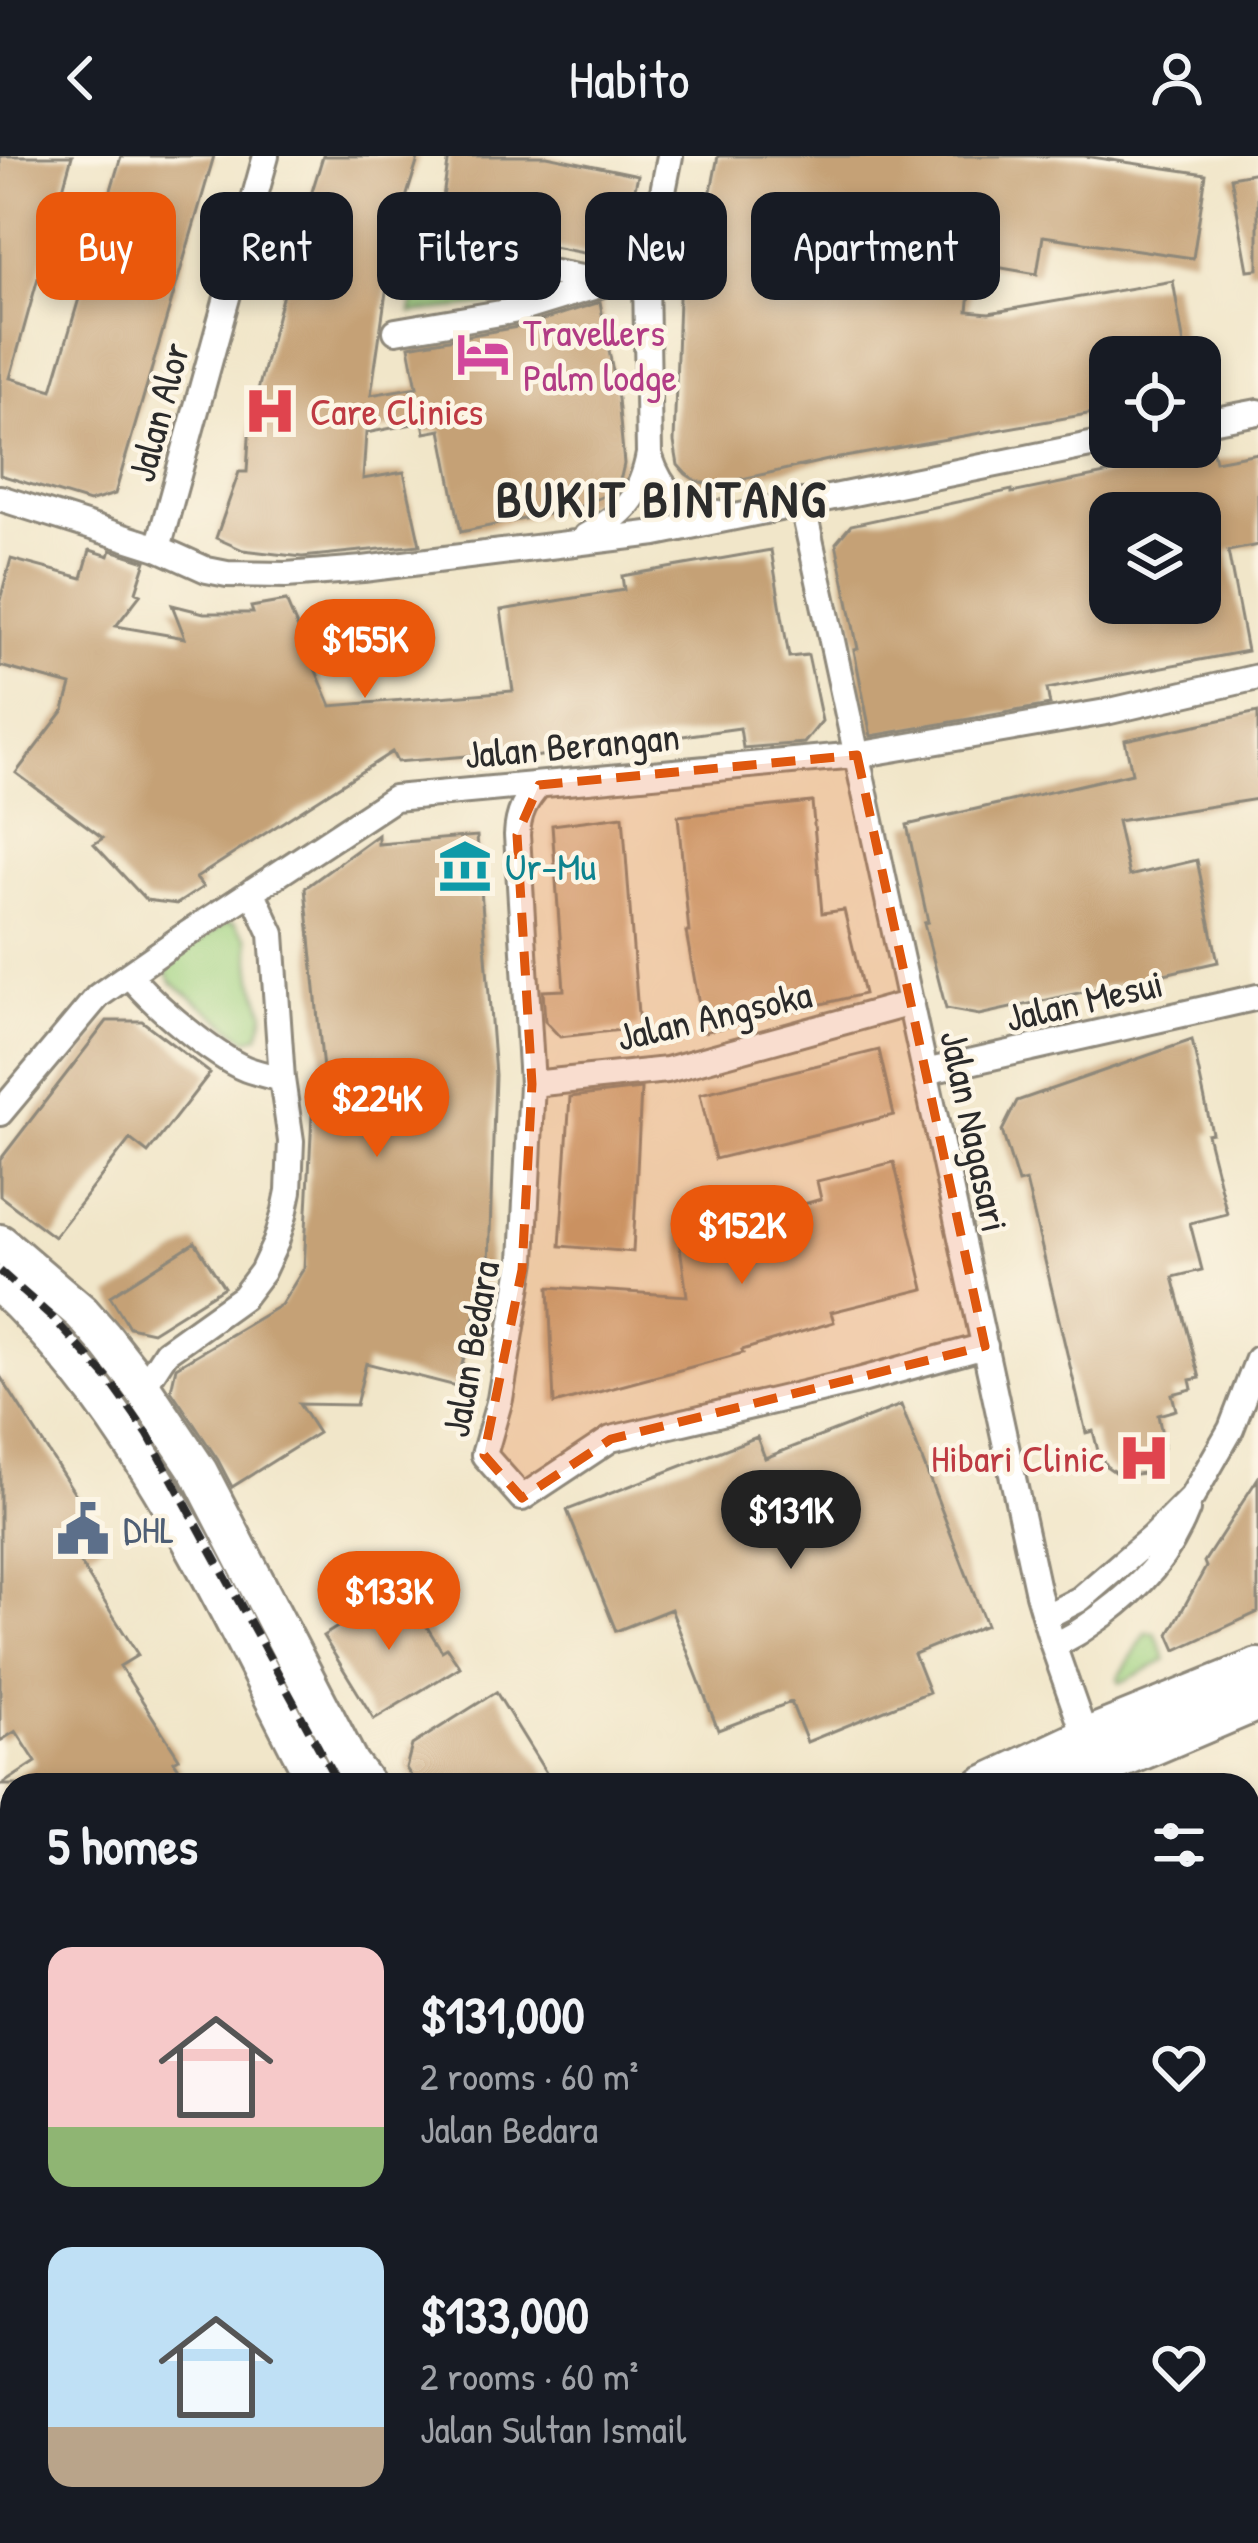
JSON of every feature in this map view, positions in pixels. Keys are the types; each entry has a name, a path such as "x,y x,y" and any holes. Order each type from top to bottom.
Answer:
{"main road":[{"path":"0,1243 82,1313 140,1384 199,1472 357,1773"},
{"path":"0,1284 77,1366 138,1448 312,1773"},
{"path":"1073,1773 1091,1753 1258,1667"},
{"path":"1024,1773 1258,1702"}],"street":[{"name":"Jalan Alor","path":"158,548 266,156"},
{"path":"663,192 670,156"},
{"path":"396,332 518,310 585,289"},
{"path":"573,543 609,523 629,505 645,474 649,454 646,300"},
{"path":"1221,419 1258,412"},
{"path":"0,498 158,548 208,570 286,575 656,533 1089,445"},
{"path":"649,454 660,483 680,503 702,513 744,514"},
{"name":"Jalan Nagasari","path":"802,502 1045,1617 1091,1753"},
{"name":"Jalan Berangan","path":"0,1113 98,996 394,798 857,755 1106,712 1258,676"},
{"name":"Jalan Bedara","path":"539,784 527,799 517,835 532,1084 522,1270 500,1399 484,1455 522,1498 611,1439 858,1382 985,1346"},
{"path":"140,1384 166,1352 243,1297 276,1242 289,1191 291,1141 272,934 252,891"},
{"path":"128,974 149,999 231,1061 282,1079"},
{"name":"Jalan Mesui","path":"926,1072 1258,997"},
{"name":"Jalan Angsoka","path":"532,1084 668,1070 911,1004"},
{"path":"1053,1646 1071,1638 1145,1581 1163,1560 1231,1429 1258,1359"},
{"path":"1045,1617 1080,1599 1192,1497"}],"highlighted area":[{"path":"857,755 985,1346 611,1439 522,1498 484,1455 522,1270 532,1084 517,835 539,785"}],"green space":[{"path":"414,300 527,300 411,313"},
{"path":"226,922 234,923 248,938 253,978 265,1013 259,1036 247,1039 171,982 166,970"},
{"path":"1146,1633 1155,1633 1166,1660 1120,1683 1118,1679"}],"building":[{"path":"0,156 72,156 62,192 36,192 36,285 10,378 52,390 79,300 172,300 115,494 89,502 0,475"},
{"path":"121,156 214,156 176,286 176,192 110,192"},
{"path":"323,156 419,156 408,192 377,192 377,300 385,300 371,395 417,387 409,346 523,326 600,302 624,464 608,494 576,508 461,532 441,430 425,433 423,422 366,433 363,479 404,472 420,545 302,557 243,550 216,538 239,472 247,472 250,421 281,300 353,300 353,192 312,192"},
{"path":"449,156 547,156 638,175 634,192 585,192 585,253 561,249 561,192 444,192"},
{"path":"718,156 1084,156 1206,174 1193,258 1043,236 1037,274 1000,268 1000,192 751,192 751,300 969,300 968,311 989,313 1173,281 1182,336 1089,336 1089,414 711,485 697,481 678,465 674,442 679,300 727,300 727,192 711,192"},
{"path":"1258,172 1258,269 1248,270 1231,177"},
{"path":"1258,453 1258,545 1228,551 1247,651 1047,689 1050,705 871,736 836,543 851,525 1135,468 1221,468 1221,460"},
{"path":"90,550 109,556 111,550 146,561 136,592 141,594 116,626 185,638 172,605 204,613 253,613 251,607 286,601 331,706 513,691 501,610 624,590 622,576 771,550 789,657 808,655 822,721 804,743 743,748 740,728 526,758 525,751 397,762 392,752 196,878 203,887 177,904 146,900 94,844 103,838 16,773 64,710 71,685 0,666 0,600 11,559 82,578"},
{"path":"1258,712 1258,799 1117,821 1129,876 1197,860 1218,962 979,1015 946,1009 924,923 928,922 907,825 1132,773 1125,740"},
{"path":"812,802 822,913 844,910 864,994 704,1032 686,932 678,816"},
{"path":"623,816 639,1028 560,1037 545,1021 543,991 564,990 552,825"},
{"path":"378,835 378,844 477,836 495,1075 489,1266 456,1386 366,1363 356,1405 299,1404 318,1433 232,1487 171,1390 176,1367 281,1305 304,1268 312,1116 424,1110 421,1067 323,1070 305,888"},
{"path":"107,1021 142,1021 210,1073 148,1153 130,1139 54,1237 0,1196 0,1160"},
{"path":"1192,1040 1212,1133 1207,1134 1227,1214 1190,1223 1202,1270 1173,1277 1200,1378 1190,1380 1192,1389 1172,1394 1176,1410 1158,1415 1164,1445 1159,1460 1144,1473 1127,1475 1106,1466 1093,1431 1086,1433 1026,1181 1018,1183 1002,1131 1017,1101"},
{"path":"879,1050 894,1115 715,1159 700,1094"},
{"path":"641,1089 633,1252 560,1246 570,1097"},
{"path":"894,1162 924,1289 831,1312 834,1322 743,1353 554,1404 549,1287 687,1296 676,1219 710,1212 714,1231 821,1199 817,1181"},
{"path":"195,1242 224,1287 152,1332 129,1327 110,1296"},
{"path":"0,1376 106,1542 78,1560 138,1655 120,1666 179,1758 174,1761 182,1773 19,1773 36,1762 16,1731 0,1741"},
{"path":"901,1405 986,1625 914,1654 929,1692 807,1742 791,1702 718,1730 671,1609 616,1631 567,1510 757,1437 765,1458"},
{"path":"1258,1478 1258,1612 1176,1650 1169,1634 1206,1567 1204,1562"},
{"path":"402,1587 442,1651 447,1648 460,1667 374,1719 323,1636"},
{"path":"496,1692 546,1773 409,1773 406,1768 412,1745"}],"railway":[{"path":"0,1271 53,1318 110,1381 148,1435 332,1773"}],"place":[{"name":"Travellers Palm lodge","path":"483,354"},
{"name":"Care Clinics","path":"270,411"},
{"name":"Ur-Mu","path":"465,866"},
{"name":"Hibari Clinic","path":"1144,1458"},
{"name":"DHL","path":"83,1529"}],"district":[{"name":"BUKIT BINTANG","path":"662,499"}]}
